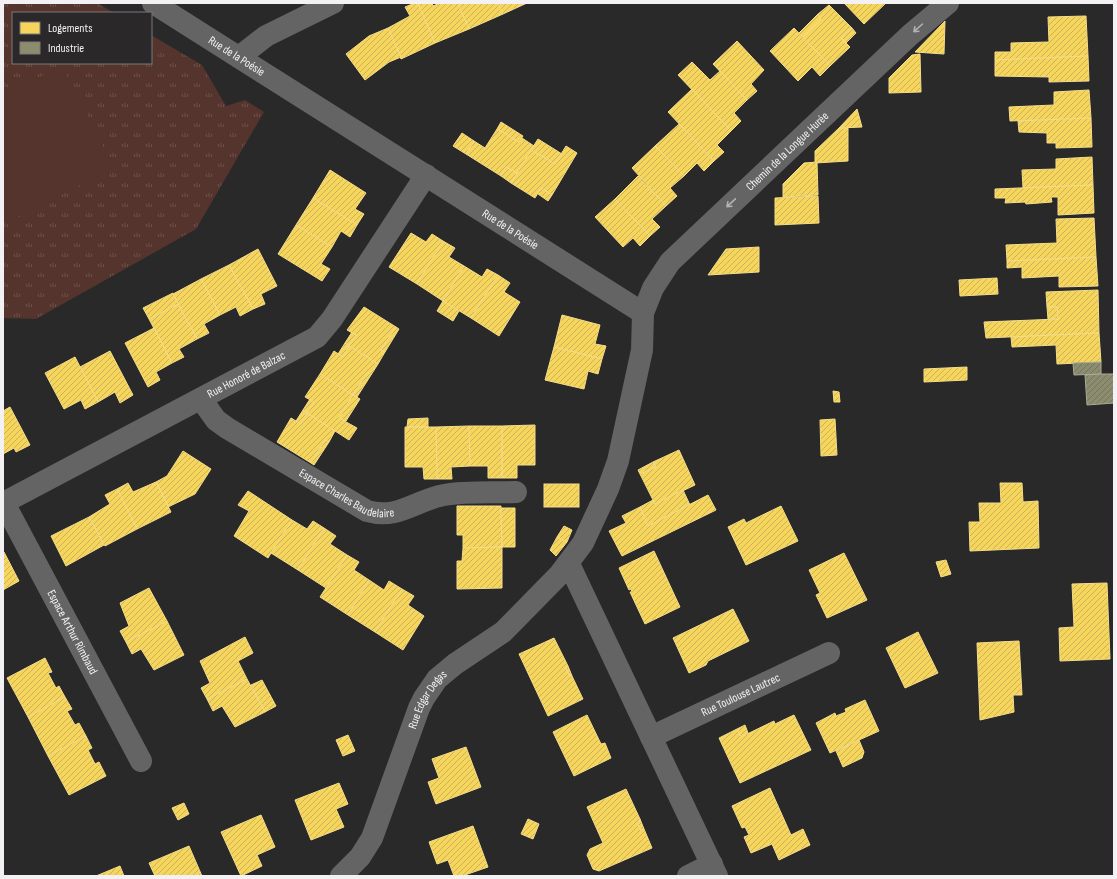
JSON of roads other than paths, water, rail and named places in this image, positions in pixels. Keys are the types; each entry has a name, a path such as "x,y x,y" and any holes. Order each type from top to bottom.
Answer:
{"street":[{"name":"Rue de la Poésie","path":"153,3 643,313"},
{"path":"239,57 266,36 333,3"},
{"name":"Chemin de la Longue Hurée","path":"643,313 658,282 670,262 680,251 910,35 948,3"},
{"name":"Rue Honoré de Balzac","path":"4,503 305,344 325,329 426,175"},
{"path":"643,313 642,350 618,461 608,489 588,533 569,564 714,870 688,876"},
{"name":"Espace Charles Baudelaire","path":"201,399 216,420 227,428 356,506 373,513 389,514 434,498 452,494 516,492"},
{"name":"Espace Arthur Rimbaud","path":"4,503 141,760"},
{"name":"Rue Edgar Degas","path":"342,876 360,857 372,838 419,708 430,689 446,671 503,632 569,564"},
{"name":"Rue Toulouse Lautrec","path":"651,737 829,653"}]}
